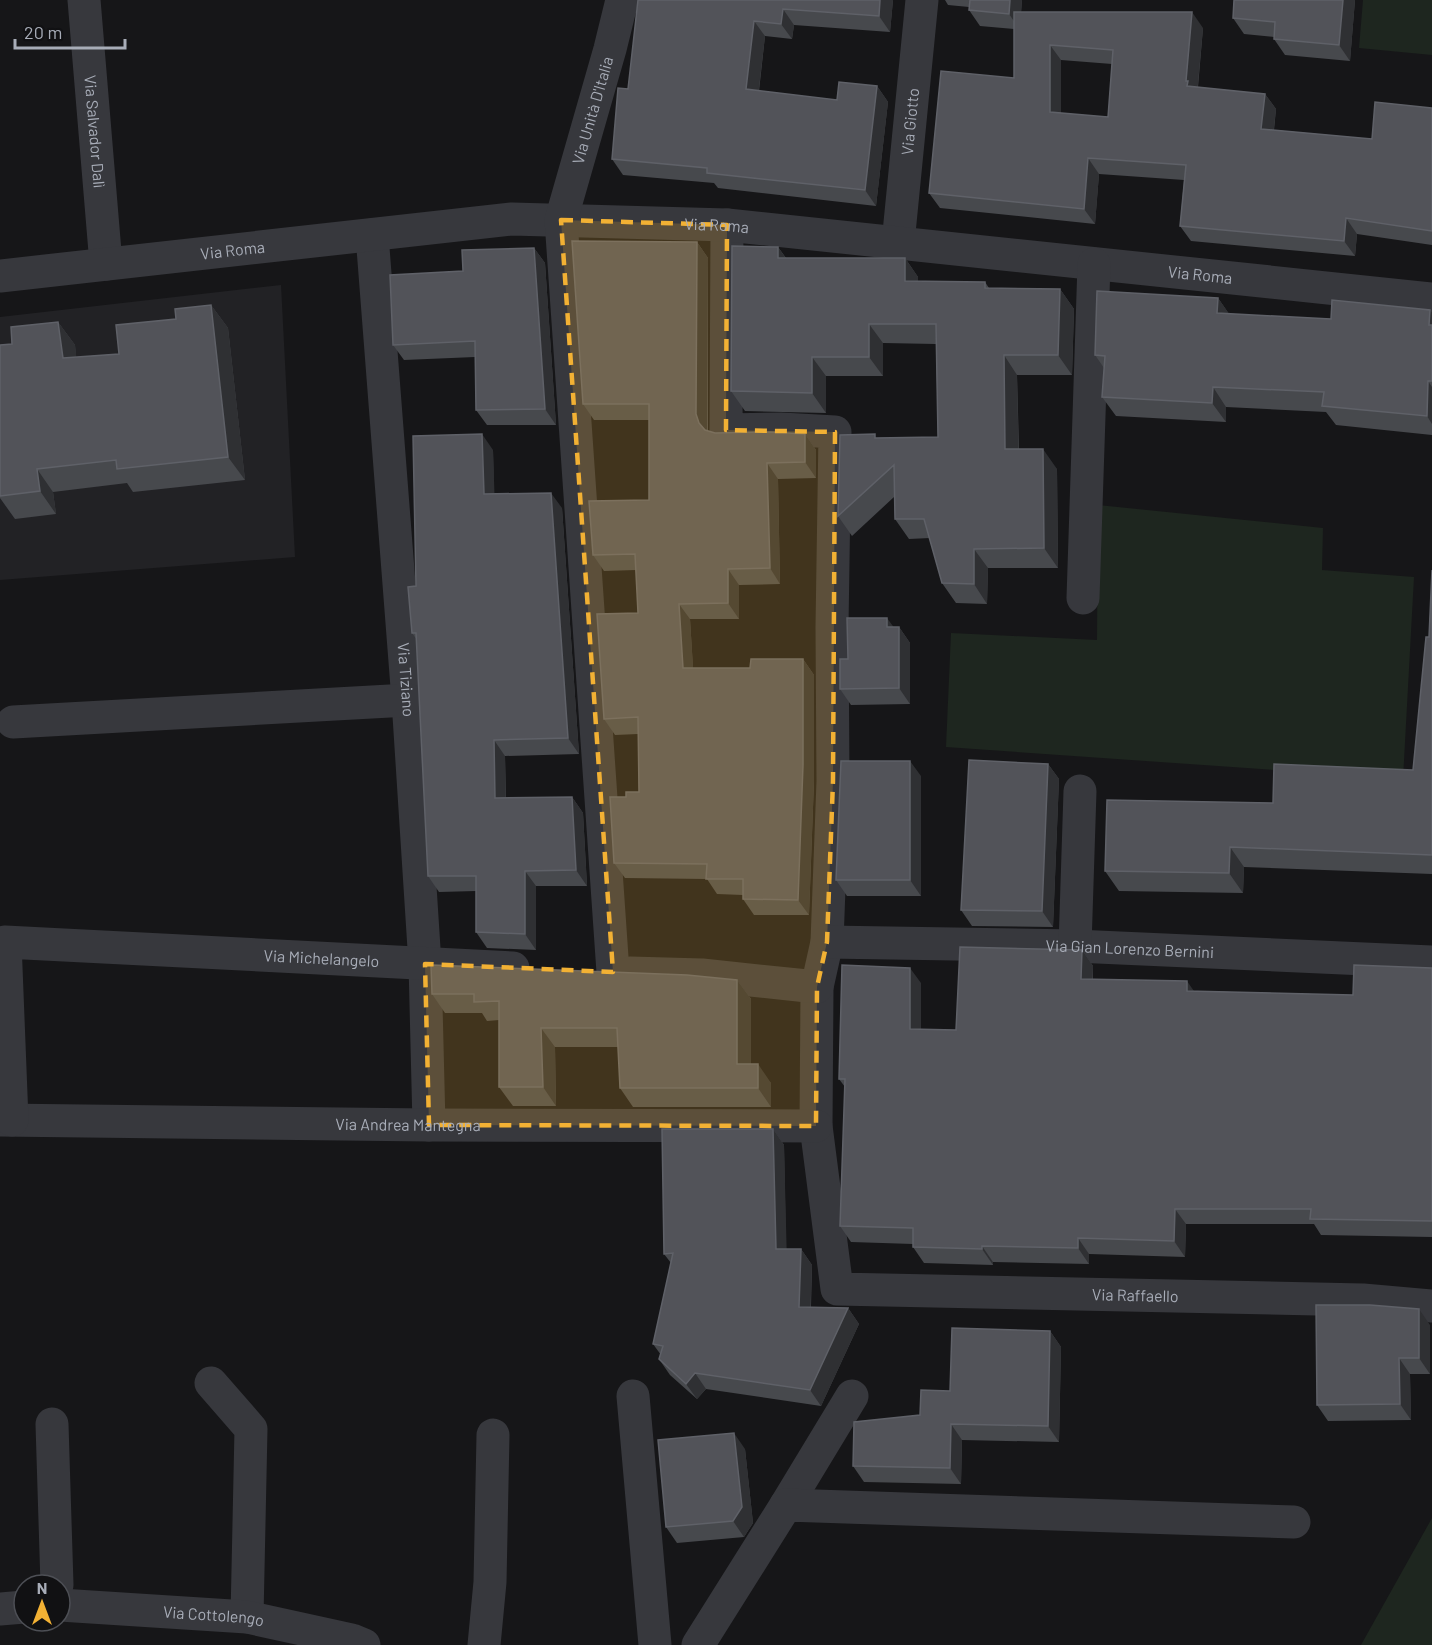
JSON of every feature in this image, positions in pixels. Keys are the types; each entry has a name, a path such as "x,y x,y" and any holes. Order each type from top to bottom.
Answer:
{"street":[{"name":"Via Salvador Dalì","path":"84,0 106,264"},
{"name":"Via Unità D'Italia","path":"622,0 561,220 601,972 702,975 817,987"},
{"name":"Via Giotto","path":"898,243 922,0"},
{"name":"Via Roma","path":"0,276 512,219 727,225 1432,299"},
{"path":"727,225 726,430 781,429 835,432 832,627 834,781 827,942 817,987 816,1126"},
{"name":"Via Tiziano","path":"372,235 408,700 425,964 429,1125"},
{"path":"1083,598 1094,264"},
{"path":"13,722 408,700"},
{"path":"1075,946 1080,791"},
{"name":"Via Michelangelo","path":"6,1120 4,942 542,969"},
{"name":"Via Gian Lorenzo Bernini","path":"827,942 1075,946 1432,962"},
{"name":"Via Andrea Mantegna","path":"6,1120 429,1125 816,1126"},
{"name":"Via Raffaello","path":"816,1126 837,1289 1363,1300 1432,1306"},
{"path":"211,1383 251,1429 247,1617"},
{"path":"633,1396 655,1645"},
{"path":"698,1645 852,1396"},
{"path":"52,1424 57,1573"},
{"path":"483,1645 490,1582 494,1435"},
{"path":"786,1505 1294,1522"},
{"name":"Via Cottolengo","path":"72,1606 247,1617 352,1640 364,1645"}],"highlighted area":[{"path":"561,220 727,225 726,430 835,432 833,781 827,942 817,987 816,1126 429,1125 425,964 613,972"}],"shaded area":[{"path":"1363,0 1432,0 1432,55 1359,48"},
{"path":"281,285 295,557 0,580 0,317"},
{"path":"1098,505 1323,528 1322,570 1414,577 1403,779 946,747 951,633 1097,640"},
{"path":"1432,1518 1432,1645 1361,1645"}],"building":[{"path":"638,0 880,0 879,16 783,9 781,24 754,21 746,89 837,100 839,82 877,86 865,190 707,173 707,168 612,159 618,88 628,89"},
{"path":"970,0 1010,0 1009,14 969,10"},
{"path":"1234,0 1343,0 1339,45 1274,39 1275,22 1233,18"},
{"path":"1014,12 1192,12 1187,86 1265,94 1261,129 1372,139 1375,102 1432,108 1432,231 1346,218 1344,241 1180,226 1186,165 1088,158 1084,209 929,193 941,71 1014,78","holes":["1050,45 1113,50 1108,117 1050,112"]},
{"path":"572,241 697,242 696,414 699,423 705,430 715,433 805,434 805,462 767,463 770,568 728,569 728,603 679,604 683,668 750,668 751,659 803,659 803,765 798,900 743,899 743,879 706,879 707,864 614,863 610,797 626,797 626,792 639,792 638,717 604,719 597,614 638,613 635,554 593,555 589,501 649,500 649,404 583,404"},
{"path":"732,246 778,247 778,258 905,258 905,281 985,282 985,288 1060,289 1058,355 1004,355 1005,449 1043,449 1044,548 974,549 974,584 942,583 924,519 895,519 894,465 838,516 840,435 875,434 875,438 938,437 936,324 869,324 869,357 812,357 812,393 731,391"},
{"path":"534,248 545,409 476,410 475,341 393,345 390,275 463,271 462,250"},
{"path":"1097,291 1218,298 1217,313 1331,319 1332,300 1430,310 1432,381 1428,381 1427,416 1322,406 1324,392 1213,387 1212,403 1102,397 1105,356 1095,355"},
{"path":"211,305 228,457 117,469 116,460 37,469 40,491 0,496 0,345 12,344 11,327 58,322 63,358 119,354 116,325 176,319 175,309"},
{"path":"482,434 484,494 551,493 568,738 494,740 495,798 572,797 576,870 525,871 525,934 476,932 476,876 428,876 416,633 412,633 408,587 416,586 413,436"},
{"path":"1432,570 1432,855 1230,847 1229,873 1105,871 1107,800 1273,803 1274,764 1413,770 1426,637 1429,637"},
{"path":"847,618 887,618 887,627 899,627 899,688 840,689 840,659 848,659"},
{"path":"969,760 1048,764 1042,911 961,910"},
{"path":"841,761 910,761 910,880 836,880"},
{"path":"960,947 1082,950 1081,979 1187,981 1187,991 1353,995 1354,965 1432,968 1432,1221 1310,1219 1311,1209 1175,1209 1174,1241 1078,1238 1078,1248 982,1246 982,1249 913,1247 913,1228 840,1226 845,1079 839,1079 842,965 910,968 910,1029 956,1030"},
{"path":"431,965 687,975 737,980 737,1064 758,1064 758,1088 620,1088 617,1028 541,1028 543,1087 499,1087 499,1001 474,1002 474,994 432,994"},
{"path":"662,1129 773,1129 776,1249 801,1249 799,1307 848,1308 810,1390 695,1373 686,1384 659,1359 663,1346 653,1344 673,1253 664,1254"},
{"path":"1316,1305 1370,1305 1419,1309 1419,1358 1399,1358 1400,1404 1317,1405"},
{"path":"952,1328 1050,1331 1048,1426 951,1424 950,1468 853,1466 854,1422 920,1415 921,1390 950,1391"},
{"path":"734,1433 742,1507 733,1521 666,1527 658,1440"}]}
